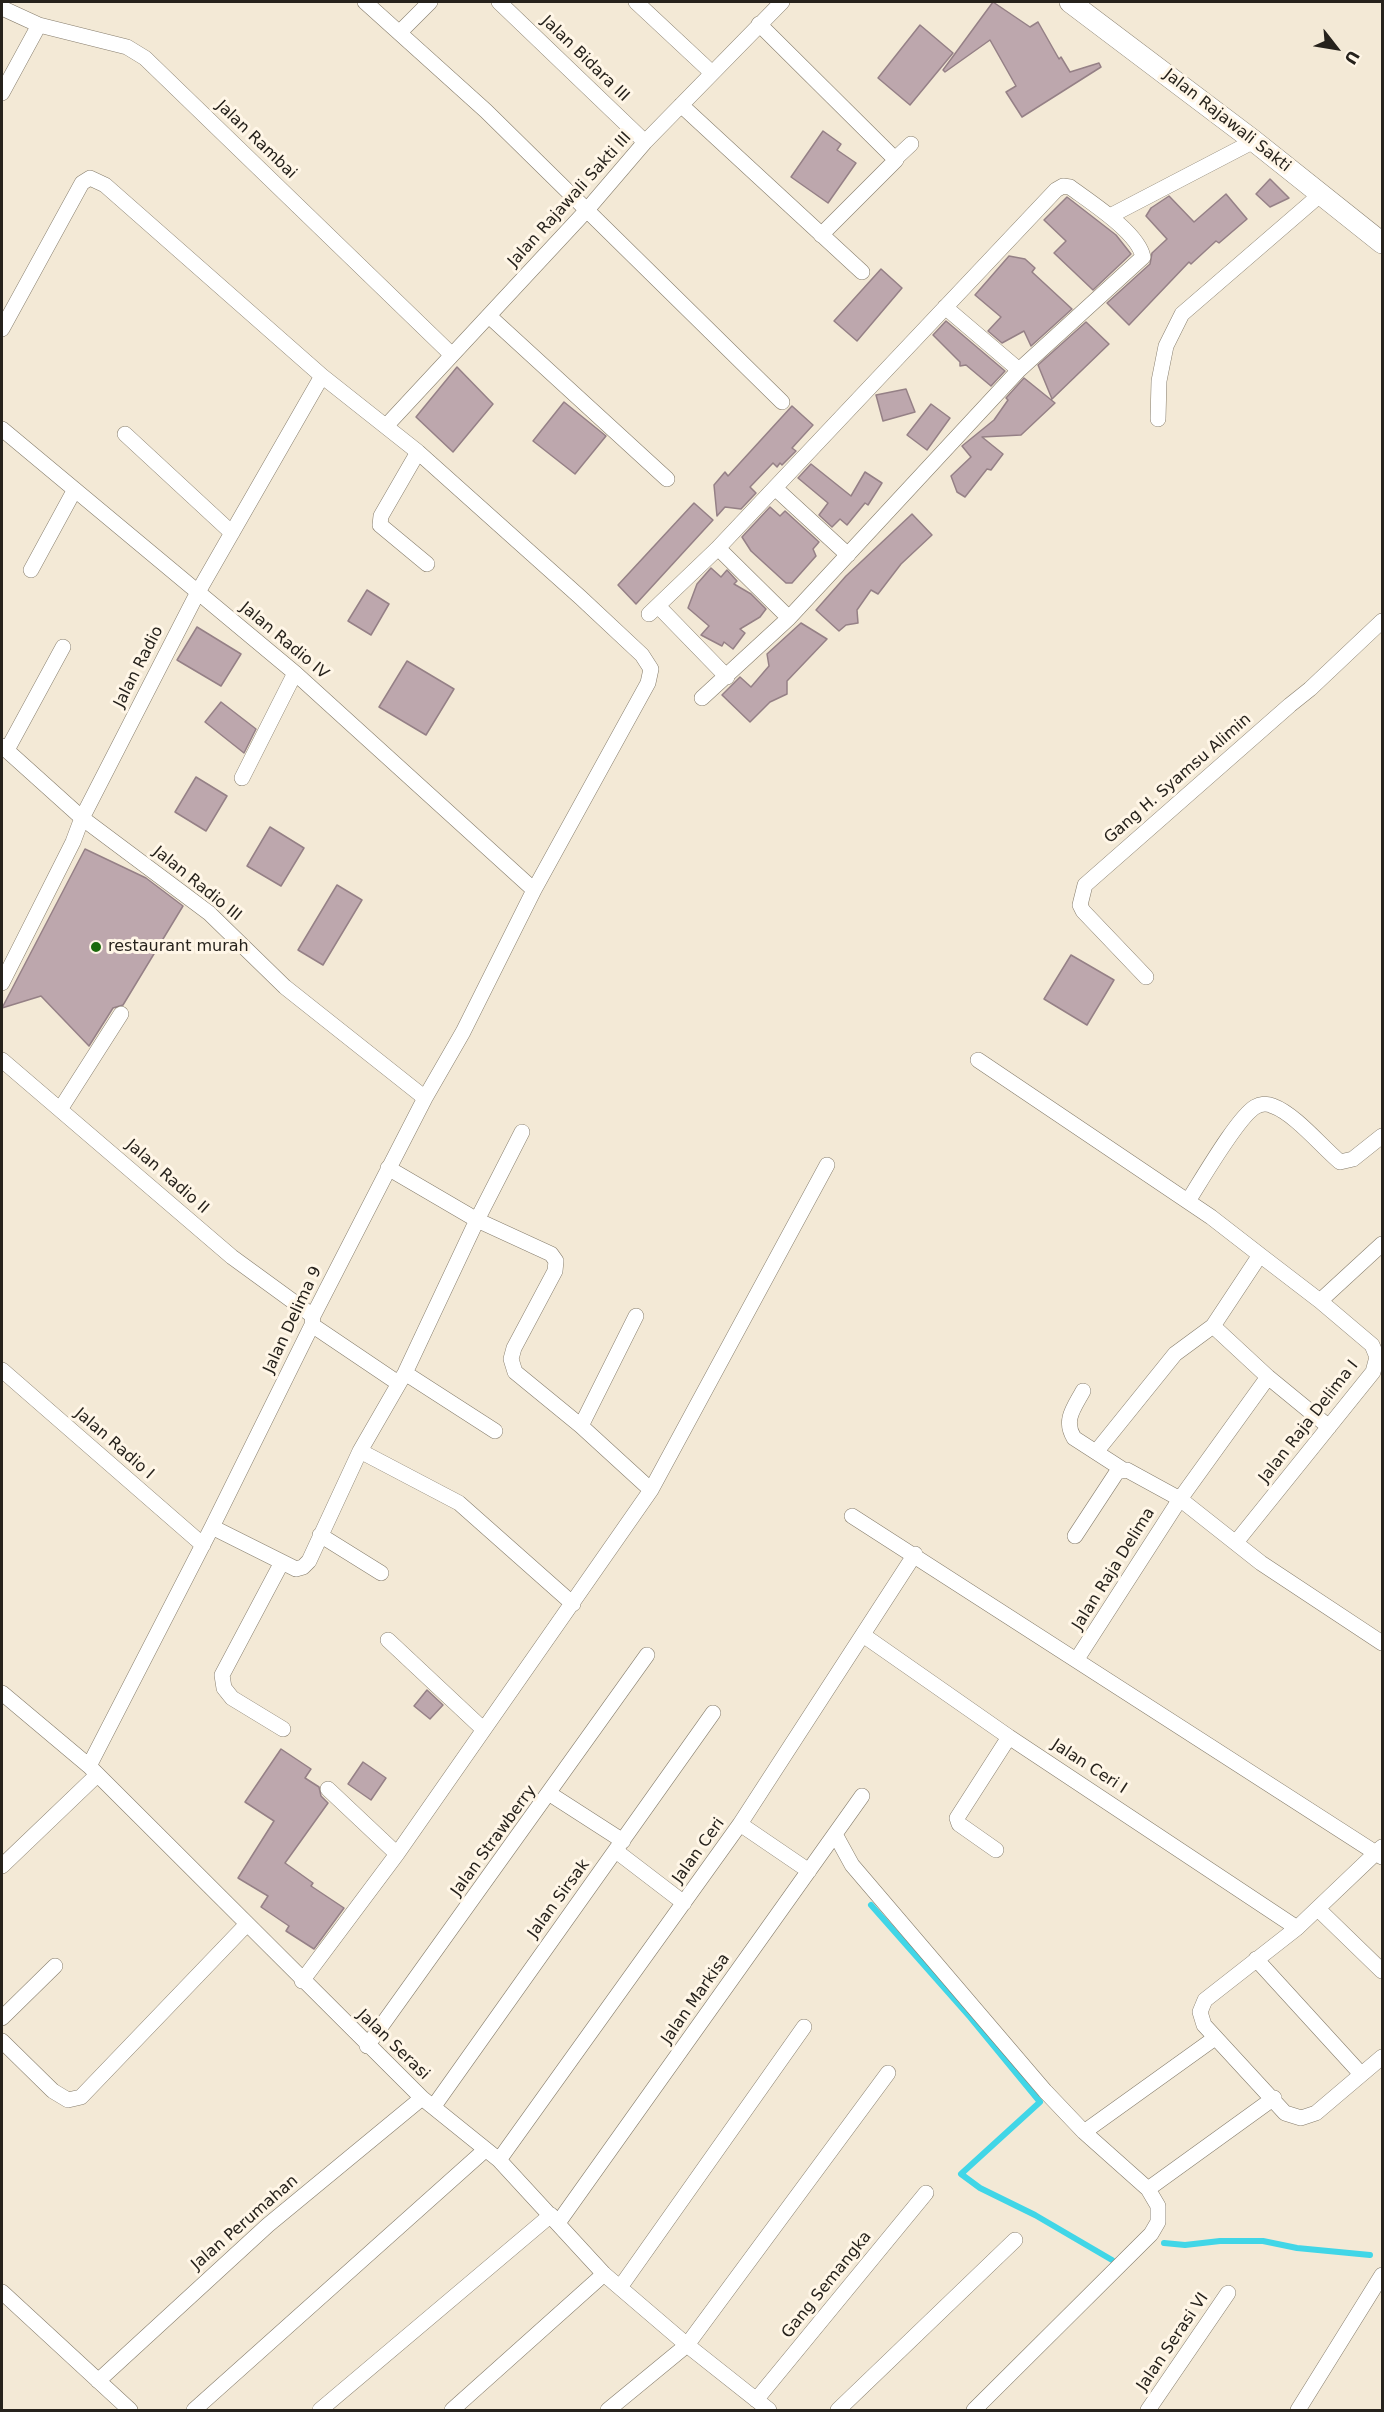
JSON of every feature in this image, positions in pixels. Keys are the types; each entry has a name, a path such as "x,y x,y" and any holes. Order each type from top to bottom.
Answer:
{"street":[{"path":"365,2 486,111 782,402"},
{"path":"400,32 430,2"},
{"name":"Jalan Bidara III","path":"499,2 645,142"},
{"path":"636,2 711,72"},
{"name":"Jalan Rajawali Sakti III","path":"387,425 586,211 645,142 782,2"},
{"name":"Jalan Rajawali Sakti","path":"1076,3 1383,243"},
{"name":"Jalan Rambai","path":"2,8 39,26 127,47 146,58 452,355"},
{"path":"759,24 896,159"},
{"path":"2,93 39,26"},
{"path":"681,105 862,272"},
{"path":"1110,216 1254,141"},
{"path":"822,235 911,144"},
{"path":"2,329 82,183 90,178 105,185 322,376 387,425 418,452 381,516 380,525 427,564"},
{"path":"702,698 727,677 789,618 1019,370 1143,257 1141,248 1110,216 1071,187 1063,186 945,306 718,548 654,611 727,677"},
{"path":"1158,419 1159,381 1166,346 1182,314 1321,194"},
{"path":"945,306 1019,370"},
{"path":"489,316 667,479"},
{"name":"Jalan Radio","path":"2,983 73,842 82,818 198,592 322,376"},
{"name":"Jalan Radio IV","path":"2,429 295,673 534,890"},
{"path":"125,434 231,533"},
{"name":"Jalan Delima 9","path":"2,1866 92,1771 388,1168 463,1032 534,890 648,683 651,669 642,655 418,452"},
{"path":"775,488 848,555"},
{"path":"31,570 74,491"},
{"path":"718,548 789,618"},
{"name":"Gang H. Syamsu Alimin","path":"1146,977 1083,911 1080,905 1085,885 1310,690 1383,621"},
{"path":"4,748 63,647"},
{"path":"242,778 295,673"},
{"name":"Jalan Radio III","path":"4,748 82,818 208,913 285,987 425,1098"},
{"path":"61,1108 121,1014"},
{"name":"Jalan Radio II","path":"2,1060 61,1108 232,1257 312,1321 401,1378 495,1431"},
{"name":"Jalan Raja Delima I","path":"978,1060 1188,1201 1320,1301 1372,1345 1377,1357 1373,1372 1237,1541"},
{"path":"1188,1201 1240,1123 1254,1108 1262,1104 1271,1105 1286,1114 1340,1162 1353,1159 1383,1136"},
{"path":"212,1527 296,1569 303,1567 309,1561 360,1451 401,1378 522,1132"},
{"path":"302,1981 397,1854 651,1490 827,1165"},
{"path":"388,1168 477,1220 551,1254 556,1261 555,1271 511,1359 515,1372 581,1426 651,1490"},
{"path":"1320,1301 1383,1244"},
{"path":"1096,1452 1175,1354 1213,1326 1260,1255"},
{"path":"581,1426 636,1316"},
{"path":"1213,1326 1268,1377 1329,1427"},
{"name":"Jalan Radio I","path":"2,1370 202,1545"},
{"name":"Jalan Raja Delima","path":"1077,1659 1180,1499 1268,1377"},
{"path":"1083,1391 1068,1419 1067,1426 1074,1438 1122,1469 1180,1499 1237,1541 1261,1563 1383,1642"},
{"path":"360,1451 459,1503 573,1604"},
{"path":"1075,1536 1122,1469"},
{"path":"852,1516 1381,1852 1297,1928 1205,2000 1200,2012 1204,2025 1274,2098 1285,2113 1301,2118 1316,2113 1383,2057"},
{"path":"320,1535 381,1573"},
{"name":"Jalan Ceri","path":"499,2160 740,1824 915,1554"},
{"path":"282,1562 222,1675 224,1688 232,1698 283,1729"},
{"name":"Jalan Ceri I","path":"863,1635 1010,1737 1297,1928"},
{"path":"388,1640 483,1729"},
{"name":"Jalan Strawberry","path":"367,2046 550,1794 647,1655"},
{"name":"Jalan Serasi","path":"2,1694 92,1771 367,2046 428,2102 499,2160 604,2274 621,2286 687,2346 769,2410"},
{"name":"Jalan Sirsak","path":"428,2102 620,1846 713,1713"},
{"path":"996,1850 959,1824 957,1818 1010,1737"},
{"path":"328,1789 397,1854"},
{"path":"550,1794 620,1846 684,1903"},
{"name":"Jalan Markisa","path":"320,2410 554,2219 862,1796"},
{"path":"740,1824 809,1871"},
{"path":"836,1834 852,1866 1045,2091 1084,2132 1148,2189 1158,2206 1158,2222 1151,2234 974,2410"},
{"path":"1318,1909 1383,1971"},
{"path":"2,2042 53,2091 68,2100 81,2097 247,1924"},
{"path":"1256,1959 1361,2074"},
{"path":"2,2018 55,1966"},
{"path":"621,2286 804,2027"},
{"path":"1084,2132 1215,2038"},
{"path":"608,2410 687,2346 888,2073"},
{"path":"1148,2189 1274,2098"},
{"name":"Jalan Perumahan","path":"98,2381 268,2225 428,2102"},
{"path":"194,2410 485,2150"},
{"name":"Gang Semangka","path":"756,2400 926,2193"},
{"path":"838,2410 1015,2240"},
{"path":"452,2410 604,2274"},
{"path":"1298,2410 1323,2374 1383,2275"},
{"path":"2,2292 127,2410"},
{"name":"Jalan Serasi VI","path":"1148,2410 1228,2293"}],"building":[{"path":"993,2 1030,27 1038,22 1059,59 1061,57 1070,72 1099,63 1101,67 1022,117 1006,92 1016,86 990,40 945,72 943,70"},
{"path":"920,25 953,53 910,105 878,78"},
{"path":"823,131 841,144 837,150 856,163 828,203 791,177"},
{"path":"1270,179 1289,198 1270,207 1256,194"},
{"path":"1226,194 1247,219 1219,243 1216,241 1191,264 1189,262 1129,325 1107,303 1150,264 1152,253 1167,239 1146,216 1151,208 1169,196 1194,222"},
{"path":"1067,197 1116,235 1131,254 1093,290 1054,253 1066,241 1044,220"},
{"path":"1009,256 1025,259 1035,268 1032,272 1072,309 1031,346 1024,331 1002,343 988,331 1001,317 975,295"},
{"path":"881,269 902,288 857,341 834,321"},
{"path":"946,321 1005,371 991,386 966,365 960,366 960,362 933,335"},
{"path":"1086,322 1109,344 1052,399 1038,365"},
{"path":"457,367 493,404 453,452 416,417"},
{"path":"1024,378 1055,403 1021,435 982,437 1003,454 991,470 987,469 965,497 957,492 951,476 971,457 962,446 994,420 1008,400 1006,398"},
{"path":"906,389 915,412 883,421 876,395"},
{"path":"564,402 606,436 575,474 533,441"},
{"path":"931,404 950,418 927,450 907,435"},
{"path":"792,406 813,425 792,448 796,451 782,465 780,463 777,467 773,463 750,487 756,493 741,509 725,507 717,516 714,485 725,472 728,476"},
{"path":"811,464 851,496 865,472 882,483 868,505 865,503 847,525 840,519 832,527 819,515 828,503 798,478"},
{"path":"694,503 713,520 636,604 618,585"},
{"path":"770,507 780,516 785,511 819,542 813,549 816,556 792,583 786,583 751,551 742,537"},
{"path":"912,514 932,535 901,564 878,594 871,590 857,610 858,623 846,625 839,631 816,610 846,576"},
{"path":"711,568 721,577 727,570 737,581 734,584 751,594 766,609 760,617 740,629 745,633 733,649 724,642 722,646 701,635 709,626 688,608 697,584"},
{"path":"367,590 389,604 371,635 348,621"},
{"path":"801,623 827,639 787,681 787,694 770,702 750,722 722,695 740,677 751,687 769,666 767,654"},
{"path":"197,627 241,654 221,686 177,660"},
{"path":"407,661 454,689 426,735 379,707"},
{"path":"221,702 256,729 244,753 205,722"},
{"path":"196,777 227,796 206,831 175,812"},
{"path":"270,827 304,848 281,886 247,866"},
{"name":"restaurant murah","path":"85,849 146,878 183,906 123,1005 113,1008 89,1046 41,996 2,1008"},
{"path":"337,885 362,900 323,965 298,950"},
{"path":"1071,955 1114,980 1087,1025 1044,999"},
{"path":"427,1690 443,1705 430,1719 414,1706"},
{"path":"281,1749 311,1769 305,1778 319,1787 321,1796 328,1803 285,1863 313,1883 311,1886 344,1908 314,1949 286,1931 289,1926 261,1907 268,1896 238,1878 274,1821 245,1802"},
{"path":"363,1762 386,1778 371,1800 348,1784"}],"waterway":[{"path":"871,1905 970,2017 1040,2102 961,2174 980,2188 1035,2215 1112,2260"},
{"path":"1164,2243 1185,2245 1220,2241 1263,2241 1297,2248 1370,2255"}],"place":[{"name":"restaurant murah","path":"96,947"}]}
